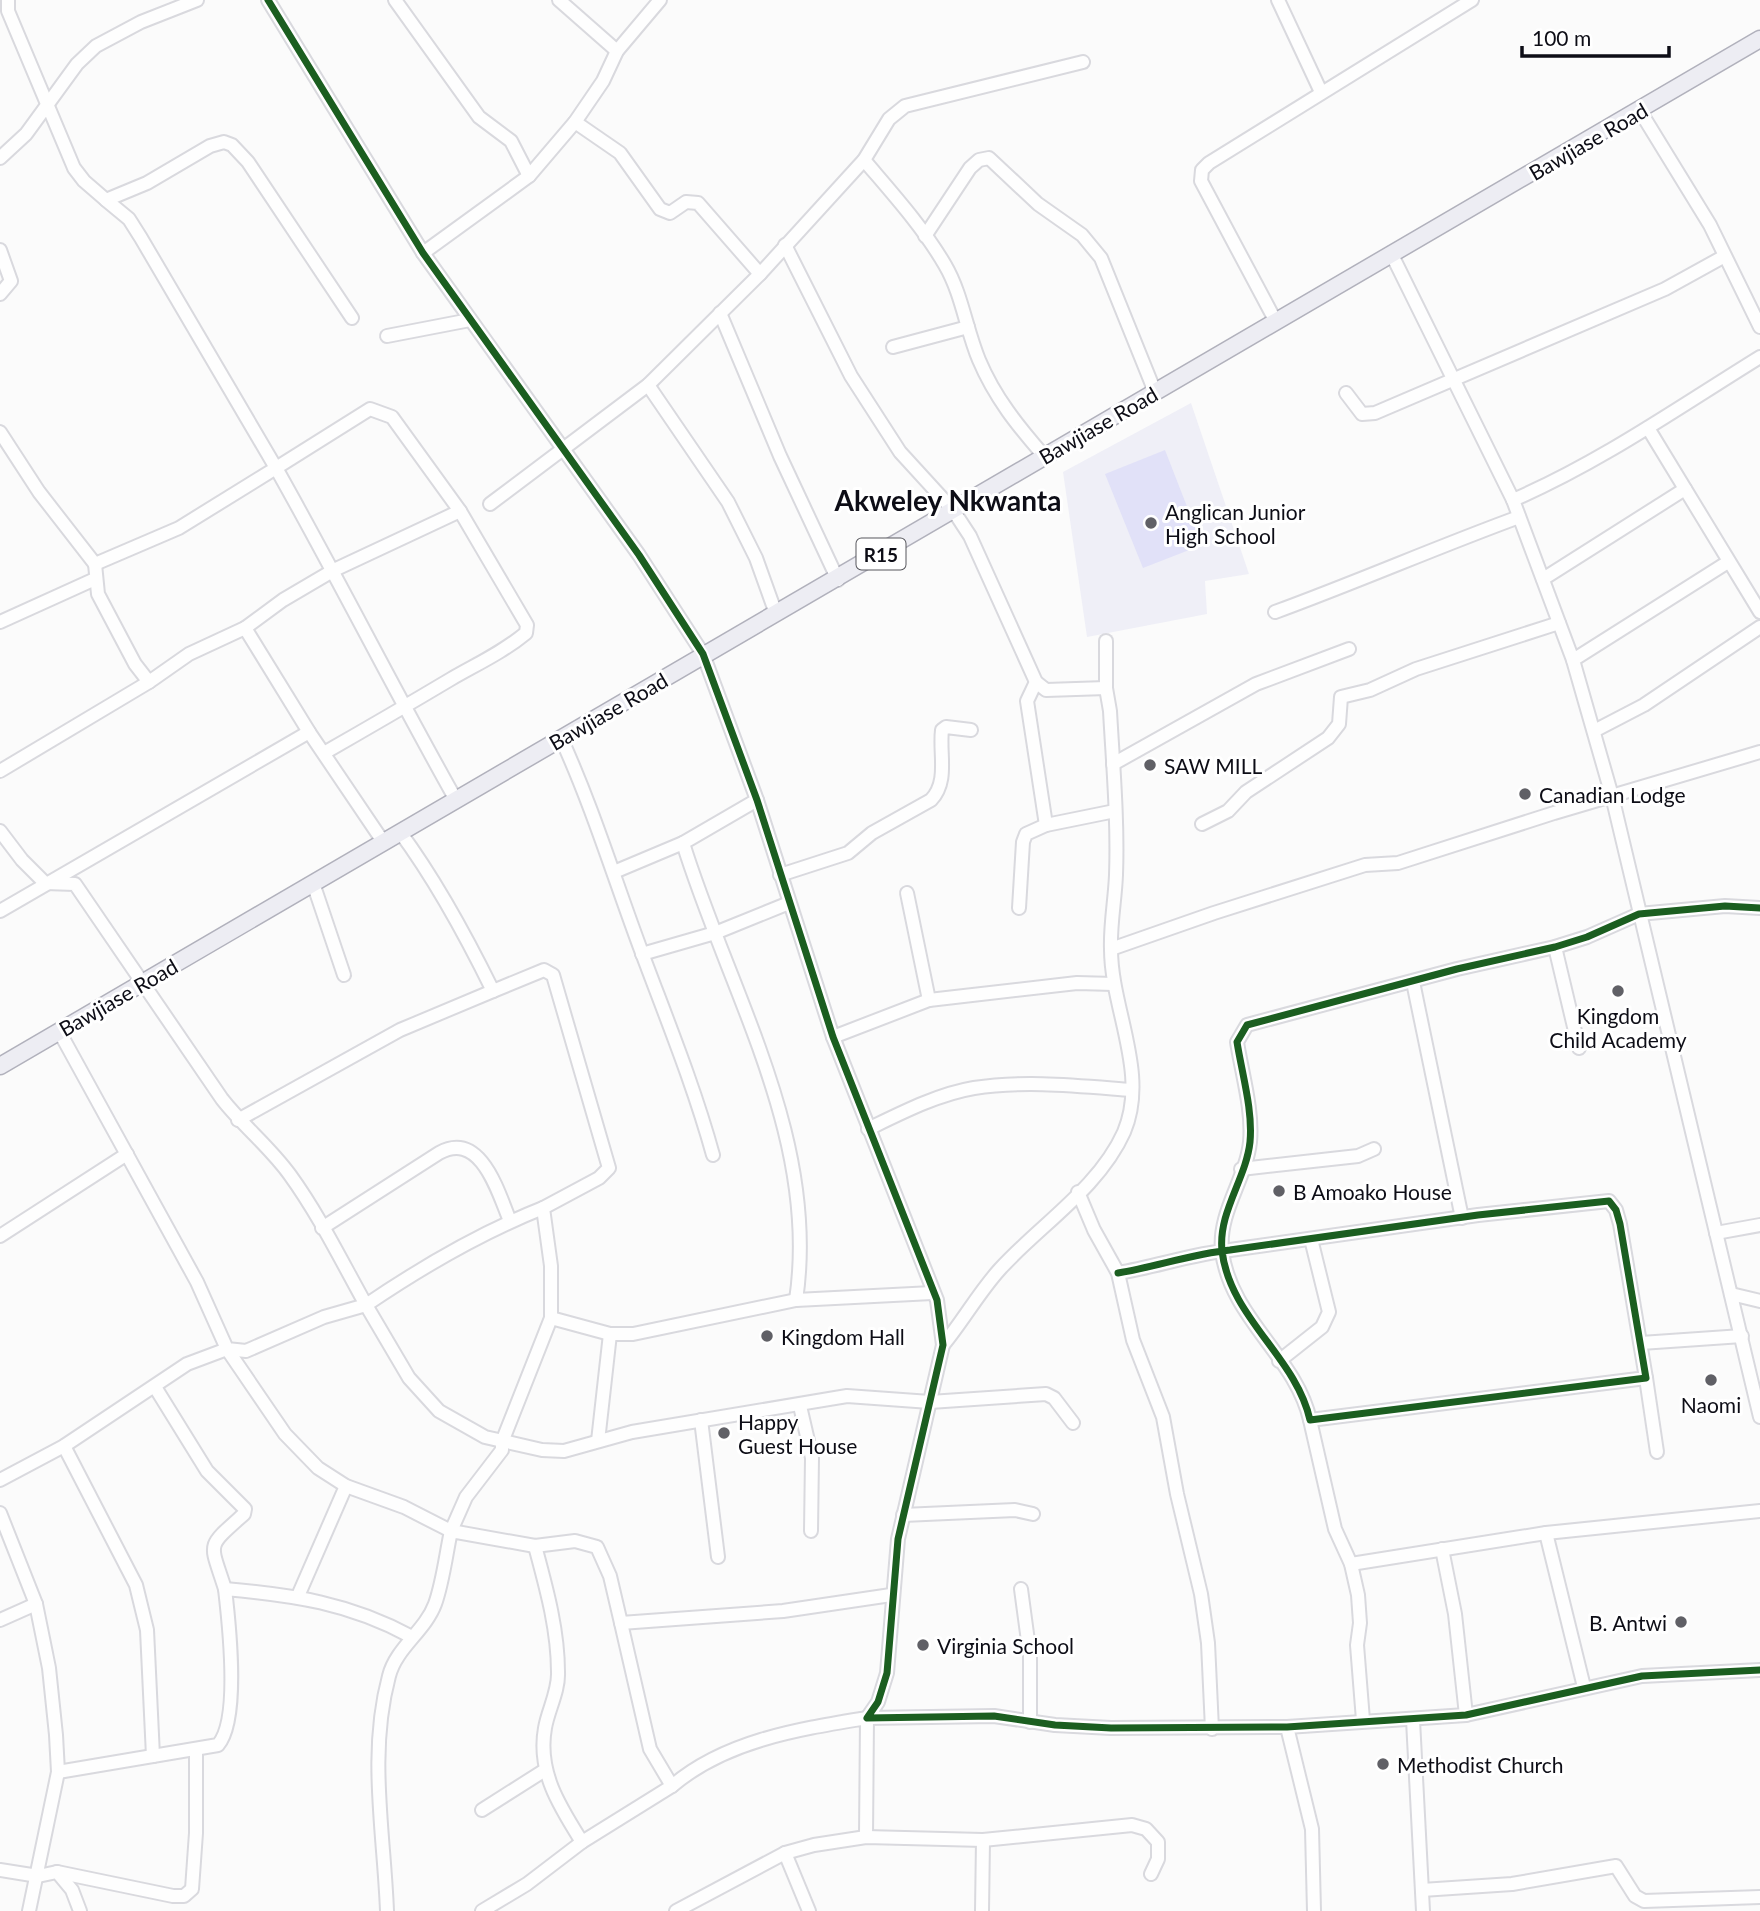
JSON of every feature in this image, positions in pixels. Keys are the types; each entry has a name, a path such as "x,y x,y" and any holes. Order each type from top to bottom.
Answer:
{"main road":[{"name":"Bawjiase Road","path":"0,1066 775,611 838,579 1275,320 1640,111 1760,39"}],"street":[{"path":"0,158 26,134 50,105 77,64 96,46 141,22 197,0"},
{"path":"268,0 423,253 639,555 703,654 757,800 833,1037 942,1321 943,1345 903,1515 891,1595 887,1673 878,1702 867,1718 866,1837"},
{"path":"395,0 479,117 510,141 529,176"},
{"path":"559,0 617,51"},
{"path":"423,253 529,176 575,122 603,81 617,51 660,0"},
{"path":"1278,0 1321,92"},
{"path":"1275,320 1200,176 1209,163 1472,0"},
{"path":"5,9 50,105 74,168 129,219 141,238 334,570 404,707 456,800"},
{"path":"490,504 648,385 760,274 864,159 889,119 905,106 1083,62"},
{"path":"1640,111 1710,225 1723,257 1760,327"},
{"path":"575,122 620,153 660,209 670,213 686,202 698,203 760,274"},
{"path":"106,200 147,183 211,146 224,142 232,145 248,162 352,318"},
{"path":"925,236 970,168 979,160 989,158 1038,204 1082,234 1101,258 1155,392"},
{"path":"864,159 925,236 956,286 978,358 1000,404 1044,457"},
{"path":"785,244 851,376 900,452 953,510 970,536 1036,682 1046,690 1106,688"},
{"path":"0,250 10,281 0,294"},
{"path":"1391,253 1513,500 1573,660 1612,796 1760,1417"},
{"path":"1346,393 1362,414 1368,414 1453,381 1665,289 1723,257"},
{"path":"720,313 780,456 838,579"},
{"path":"387,336 470,320"},
{"path":"892,347 968,327"},
{"path":"1513,500 1563,477 1648,428 1760,357"},
{"path":"648,385 728,502 756,558 775,611"},
{"path":"96,564 179,528 370,409 392,417 460,511 527,625 526,633 494,655 324,753"},
{"path":"1648,428 1760,612"},
{"path":"0,432 39,492 96,564 95,579 115,629 149,682"},
{"path":"1544,579 1685,489"},
{"path":"0,771 149,682 189,654 245,628 283,600 334,570 460,511"},
{"path":"1275,612 1340,590 1422,553 1520,517"},
{"path":"1573,660 1728,562"},
{"path":"0,622 95,579"},
{"path":"1202,824 1228,811 1245,792 1328,738 1339,724 1341,697 1370,690 1416,670 1559,623"},
{"path":"245,628 309,732 384,842"},
{"path":"1594,732 1644,705 1760,628"},
{"path":"943,1345 998,1270 1094,1176 1120,1139 1126,1124 1132,1090 1130,1059 1114,984 1111,949 1116,877 1115,811 1106,688 1106,641"},
{"path":"1113,764 1256,684 1349,649"},
{"path":"1036,682 1027,701 1046,825"},
{"path":"780,875 848,853 873,832 931,800 938,793 942,779 942,730 946,727 971,730"},
{"path":"0,911 309,732"},
{"path":"561,738 692,1083 713,1155"},
{"path":"1111,949 1214,912 1365,865 1398,863 1760,752"},
{"path":"614,872 683,843 757,800"},
{"path":"1019,908 1023,842 1026,834 1046,825 1115,811"},
{"path":"0,831 22,860 45,883 75,884 238,1120 267,1144 291,1177 409,1378 439,1411 485,1437 542,1450 564,1451 598,1441 701,1420 800,1406 847,1396 930,1402 1046,1394 1055,1398 1073,1423"},
{"path":"400,832 424,864 493,991"},
{"path":"683,843 715,933 748,1013 791,1161 799,1220 800,1273 796,1300"},
{"path":"313,883 344,975"},
{"path":"907,893 929,1000"},
{"path":"642,954 715,933 789,903"},
{"path":"1363,1720 1357,1646 1360,1623 1358,1595 1351,1563 1335,1529 1310,1419 1300,1386 1279,1361 1236,1291 1222,1251 1223,1229 1250,1142 1249,1115 1237,1042 1240,1032 1247,1025 1555,947 1587,937 1639,914 1725,906 1760,908"},
{"path":"1555,947 1579,1048"},
{"path":"0,1480 64,1446 187,1364 227,1349 246,1351 324,1317 366,1306 418,1269 510,1221 543,1208 599,1178 609,1168 554,975 544,970 400,1030 238,1120"},
{"path":"1413,982 1461,1218"},
{"path":"833,1037 929,1000 1077,983 1114,984"},
{"path":"59,1031 197,1282 227,1349 288,1438 318,1468 346,1486 404,1507 451,1531 535,1546 575,1541 597,1547 610,1576 650,1749 672,1786"},
{"path":"867,1129 909,1109 972,1088 1048,1084 1132,1090"},
{"path":"322,1228 439,1153 459,1146 469,1149 488,1170 510,1221"},
{"path":"1241,1169 1358,1156 1374,1149"},
{"path":"0,1236 127,1154"},
{"path":"1078,1192 1094,1230 1118,1273 1133,1340 1163,1417 1177,1494 1197,1572 1208,1643 1212,1730"},
{"path":"1118,1273 1222,1251 1461,1218 1609,1201 1616,1210 1620,1224 1657,1452"},
{"path":"387,1911 385,1856 378,1816 379,1743 389,1672 435,1604 451,1531 466,1497 502,1450 502,1441 551,1318 551,1266 543,1208"},
{"path":"1716,1233 1760,1225"},
{"path":"1279,1361 1322,1327 1329,1312 1311,1239"},
{"path":"551,1318 610,1334 633,1334 796,1300 932,1293"},
{"path":"1731,1294 1760,1301"},
{"path":"598,1441 610,1334"},
{"path":"1641,1343 1742,1336"},
{"path":"1310,1419 1646,1378"},
{"path":"58,1772 195,1750 218,1745 225,1737 231,1667 225,1589 212,1549 214,1541 244,1514 244,1509 207,1471 155,1387"},
{"path":"800,1406 812,1458 811,1531"},
{"path":"701,1420 718,1557"},
{"path":"64,1446 136,1585 146,1630 153,1756"},
{"path":"298,1596 346,1486"},
{"path":"903,1515 1015,1510 1033,1514"},
{"path":"1351,1563 1546,1532 1760,1511"},
{"path":"0,1513 36,1604 49,1668 58,1772 29,1911"},
{"path":"1546,1532 1584,1688"},
{"path":"535,1546 551,1602 559,1673 545,1727 542,1752 545,1770 560,1806 582,1842"},
{"path":"1442,1549 1455,1614 1466,1715"},
{"path":"225,1589 298,1596 376,1620 411,1637"},
{"path":"1021,1589 1030,1656 1030,1722"},
{"path":"621,1622 783,1611 891,1595"},
{"path":"0,1620 36,1604"},
{"path":"482,1911 527,1884 582,1842 684,1776 761,1739 867,1718 994,1716 1030,1722 1111,1728 1212,1730 1287,1727 1466,1715 1584,1688 1675,1673 1760,1670"},
{"path":"1413,1720 1423,1911"},
{"path":"1287,1727 1312,1829 1314,1911"},
{"path":"0,1870 38,1876 57,1872 184,1896 192,1889 197,1833 195,1750"},
{"path":"482,1810 545,1770"},
{"path":"676,1911 699,1905 785,1853 866,1837 983,1840 1132,1825 1146,1829 1158,1842 1158,1859 1151,1874"},
{"path":"982,1911 983,1840"},
{"path":"785,1853 809,1911"},
{"path":"1422,1890 1512,1884 1616,1867 1635,1896 1644,1901 1760,1896"},
{"path":"57,1872 72,1890 80,1911"}],"shaded area":[{"name":"Anglican Junior High School","path":"1191,403 1249,574 1205,581 1207,614 1087,637 1063,472"},
{"path":"1165,450 1202,545 1143,568 1105,474"}],"cycle path":[{"path":"268,0 423,253 639,555 703,654 757,800 833,1037 937,1300 943,1345 898,1539 887,1673 878,1702 867,1718 994,1716 1055,1725 1111,1728 1287,1727 1466,1715 1642,1676 1760,1670"},
{"path":"1118,1273 1216,1252 1230,1250 1478,1215 1609,1201 1616,1210 1620,1224 1646,1378 1310,1420 1303,1397 1291,1376 1237,1297 1228,1275 1222,1251 1224,1223 1247,1156 1251,1130 1237,1042 1247,1025 1457,969 1555,947 1587,937 1639,914 1725,906 1760,908"}],"place":[{"name":"Anglican Junior High School","path":"1151,523"},
{"name":"SAW MILL","path":"1150,765"},
{"name":"Canadian Lodge","path":"1525,794"},
{"name":"Kingdom Child Academy","path":"1618,991"},
{"name":"B Amoako House","path":"1279,1191"},
{"name":"Kingdom Hall","path":"767,1336"},
{"name":"Naomi","path":"1711,1380"},
{"name":"Happy Guest House","path":"724,1433"},
{"name":"B. Antwi","path":"1681,1622"},
{"name":"Virginia School","path":"923,1645"},
{"name":"Methodist Church","path":"1383,1764"}],"district":[{"name":"Akweley Nkwanta","path":"948,500"}]}
